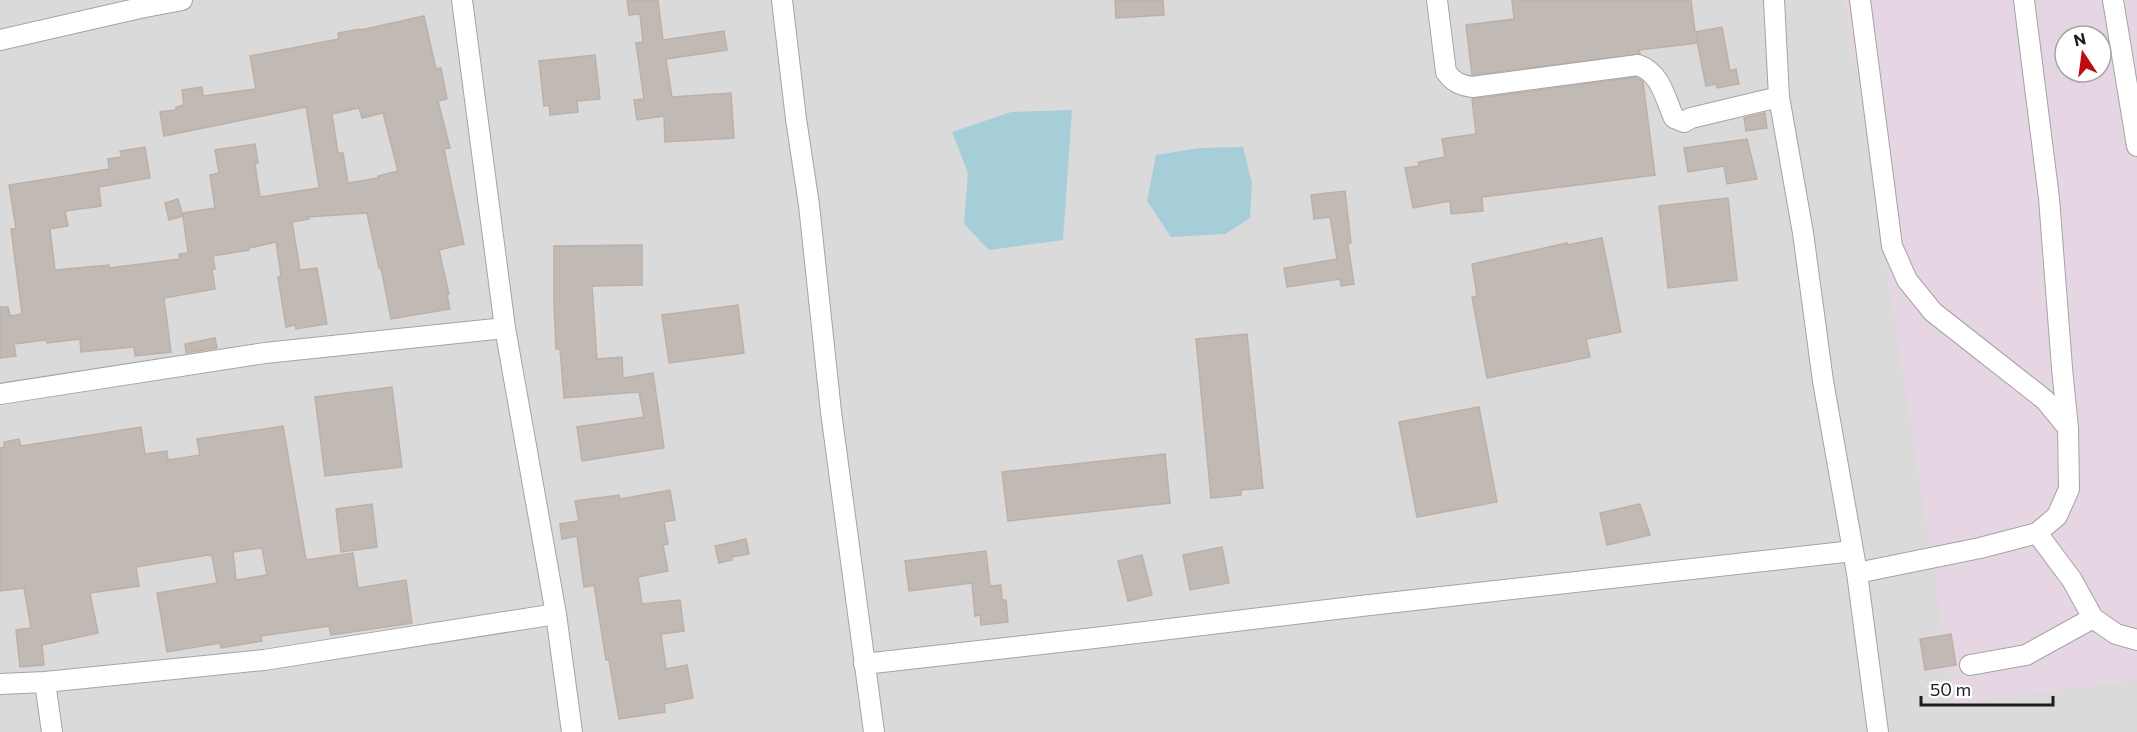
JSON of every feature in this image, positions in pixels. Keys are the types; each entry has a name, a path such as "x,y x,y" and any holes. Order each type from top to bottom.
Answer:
{"street":[{"path":"0,40 140,4 182,0"},
{"path":"462,0 505,328 556,614 572,732"},
{"path":"782,0 796,119 811,216 831,412 874,732"},
{"path":"1437,0 1446,72 1460,85 1472,87 1638,65 1647,68 1655,75 1674,118 1684,122 1691,118 1779,97"},
{"path":"1774,0 1779,97 1803,233 1823,381 1857,573 1878,732"},
{"path":"1860,0 1892,246 1907,280 1933,312 2045,400 2068,428"},
{"path":"1857,573 1980,548 2037,532 2057,516 2069,489 2068,428 2061,368 2049,198 2024,0"},
{"path":"2113,0 2137,146"},
{"path":"0,394 265,352 505,328"},
{"path":"2037,532 2072,580 2093,618 2116,634 2137,640"},
{"path":"864,664 1853,551"},
{"path":"0,684 45,682 264,660 556,614"},
{"path":"1970,665 2026,655 2093,618"},
{"path":"45,682 52,732"}],"shaded area":[{"path":"0,0 2137,0 2137,732 0,732"},
{"path":"1845,0 2137,0 2137,680 1954,704"}],"water":[{"path":"1072,110 1063,240 989,250 964,224 968,173 952,132 1011,112"},
{"path":"1243,147 1252,183 1250,218 1225,234 1171,237 1147,201 1156,155 1199,148"}],"building":[{"path":"627,0 658,0 663,40 724,31 727,50 666,59 672,97 731,93 734,138 665,142 664,116 637,120 634,100 644,99 636,43 643,42 640,14 629,15"},
{"path":"1115,0 1163,0 1164,15 1116,18"},
{"path":"1512,0 1691,0 1695,32 1722,27 1730,71 1736,69 1739,84 1717,88 1716,84 1706,86 1696,36 1697,43 1639,50 1640,54 1472,75 1466,25 1514,19"},
{"path":"424,16 436,69 441,68 447,99 438,101 450,148 444,149 464,244 439,250 450,309 391,319 367,213 308,217 309,219 292,222 300,270 317,268 327,324 296,329 295,325 286,327 278,277 281,276 276,242 249,248 249,250 213,256 215,289 164,298 171,352 135,356 134,347 81,352 80,339 47,343 46,340 14,344 16,356 0,358 0,307 8,307 10,316 22,314 11,229 16,229 9,185 109,169 108,159 122,157 120,151 145,147 150,178 99,187 101,206 65,211 68,226 50,229 55,270 109,265 109,268 180,259 179,254 188,253 183,216 169,220 165,203 178,199 182,213 215,208 210,175 219,173 215,150 255,144 258,163 255,164 260,197 319,186 306,107 164,136 160,112 176,110 176,107 184,105 182,90 202,87 203,96 256,89 250,56 339,39 338,33","holes":["359,108 362,118 383,113 398,171 378,176 378,178 348,183 343,153 338,153 332,114"]},
{"path":"595,55 600,99 577,101 578,112 550,115 549,105 544,106 539,61"},
{"path":"1636,77 1643,82 1655,175 1482,197 1483,211 1451,214 1450,201 1413,208 1405,168 1419,166 1418,162 1445,157 1442,139 1476,134 1472,99"},
{"path":"1765,113 1767,128 1746,131 1744,118"},
{"path":"1747,139 1757,179 1727,184 1724,166 1688,172 1684,148"},
{"path":"1345,191 1351,243 1348,244 1354,284 1341,286 1340,279 1287,287 1284,268 1337,259 1330,217 1314,219 1311,195"},
{"path":"1728,198 1737,280 1668,288 1659,206"},
{"path":"1602,238 1621,332 1586,339 1590,357 1487,378 1472,297 1477,296 1472,264 1567,243 1567,245"},
{"path":"642,245 642,285 592,286 597,359 622,357 623,378 653,373 664,448 582,461 577,427 644,417 639,392 564,398 560,349 556,349 554,246"},
{"path":"738,305 744,353 669,363 662,315"},
{"path":"1247,334 1263,488 1241,490 1241,495 1211,498 1196,339"},
{"path":"215,338 217,348 186,353 185,344"},
{"path":"392,387 402,467 325,476 315,397"},
{"path":"1479,407 1497,502 1417,517 1399,422"},
{"path":"283,426 306,560 353,553 358,588 406,580 412,623 331,635 329,626 261,636 262,641 221,648 220,643 167,652 157,593 217,583 212,556 208,555 136,567 139,586 90,593 98,633 42,645 44,665 20,667 16,630 31,628 24,588 0,591 0,448 4,447 4,442 19,439 21,446 141,427 145,454 167,451 168,460 200,455 197,439","holes":["262,548 267,575 236,580 233,552"]},
{"path":"1165,454 1170,503 1008,521 1002,472"},
{"path":"670,490 675,520 664,522 668,544 663,545 668,571 638,577 642,604 680,600 684,631 661,634 666,669 687,665 693,698 664,704 665,712 619,719 609,660 606,660 594,585 584,587 577,536 562,539 560,524 579,521 575,501 619,495 620,499"},
{"path":"372,504 377,547 341,552 336,509"},
{"path":"1640,504 1650,535 1607,545 1600,513"},
{"path":"746,539 749,554 732,557 732,560 719,563 715,546"},
{"path":"1222,547 1229,583 1190,590 1183,555"},
{"path":"986,551 990,586 1001,585 1002,600 1006,600 1008,622 981,625 980,615 975,616 972,583 909,591 905,561"},
{"path":"1142,555 1152,595 1128,601 1118,561"},
{"path":"1951,634 1956,665 1925,670 1920,639"}]}
